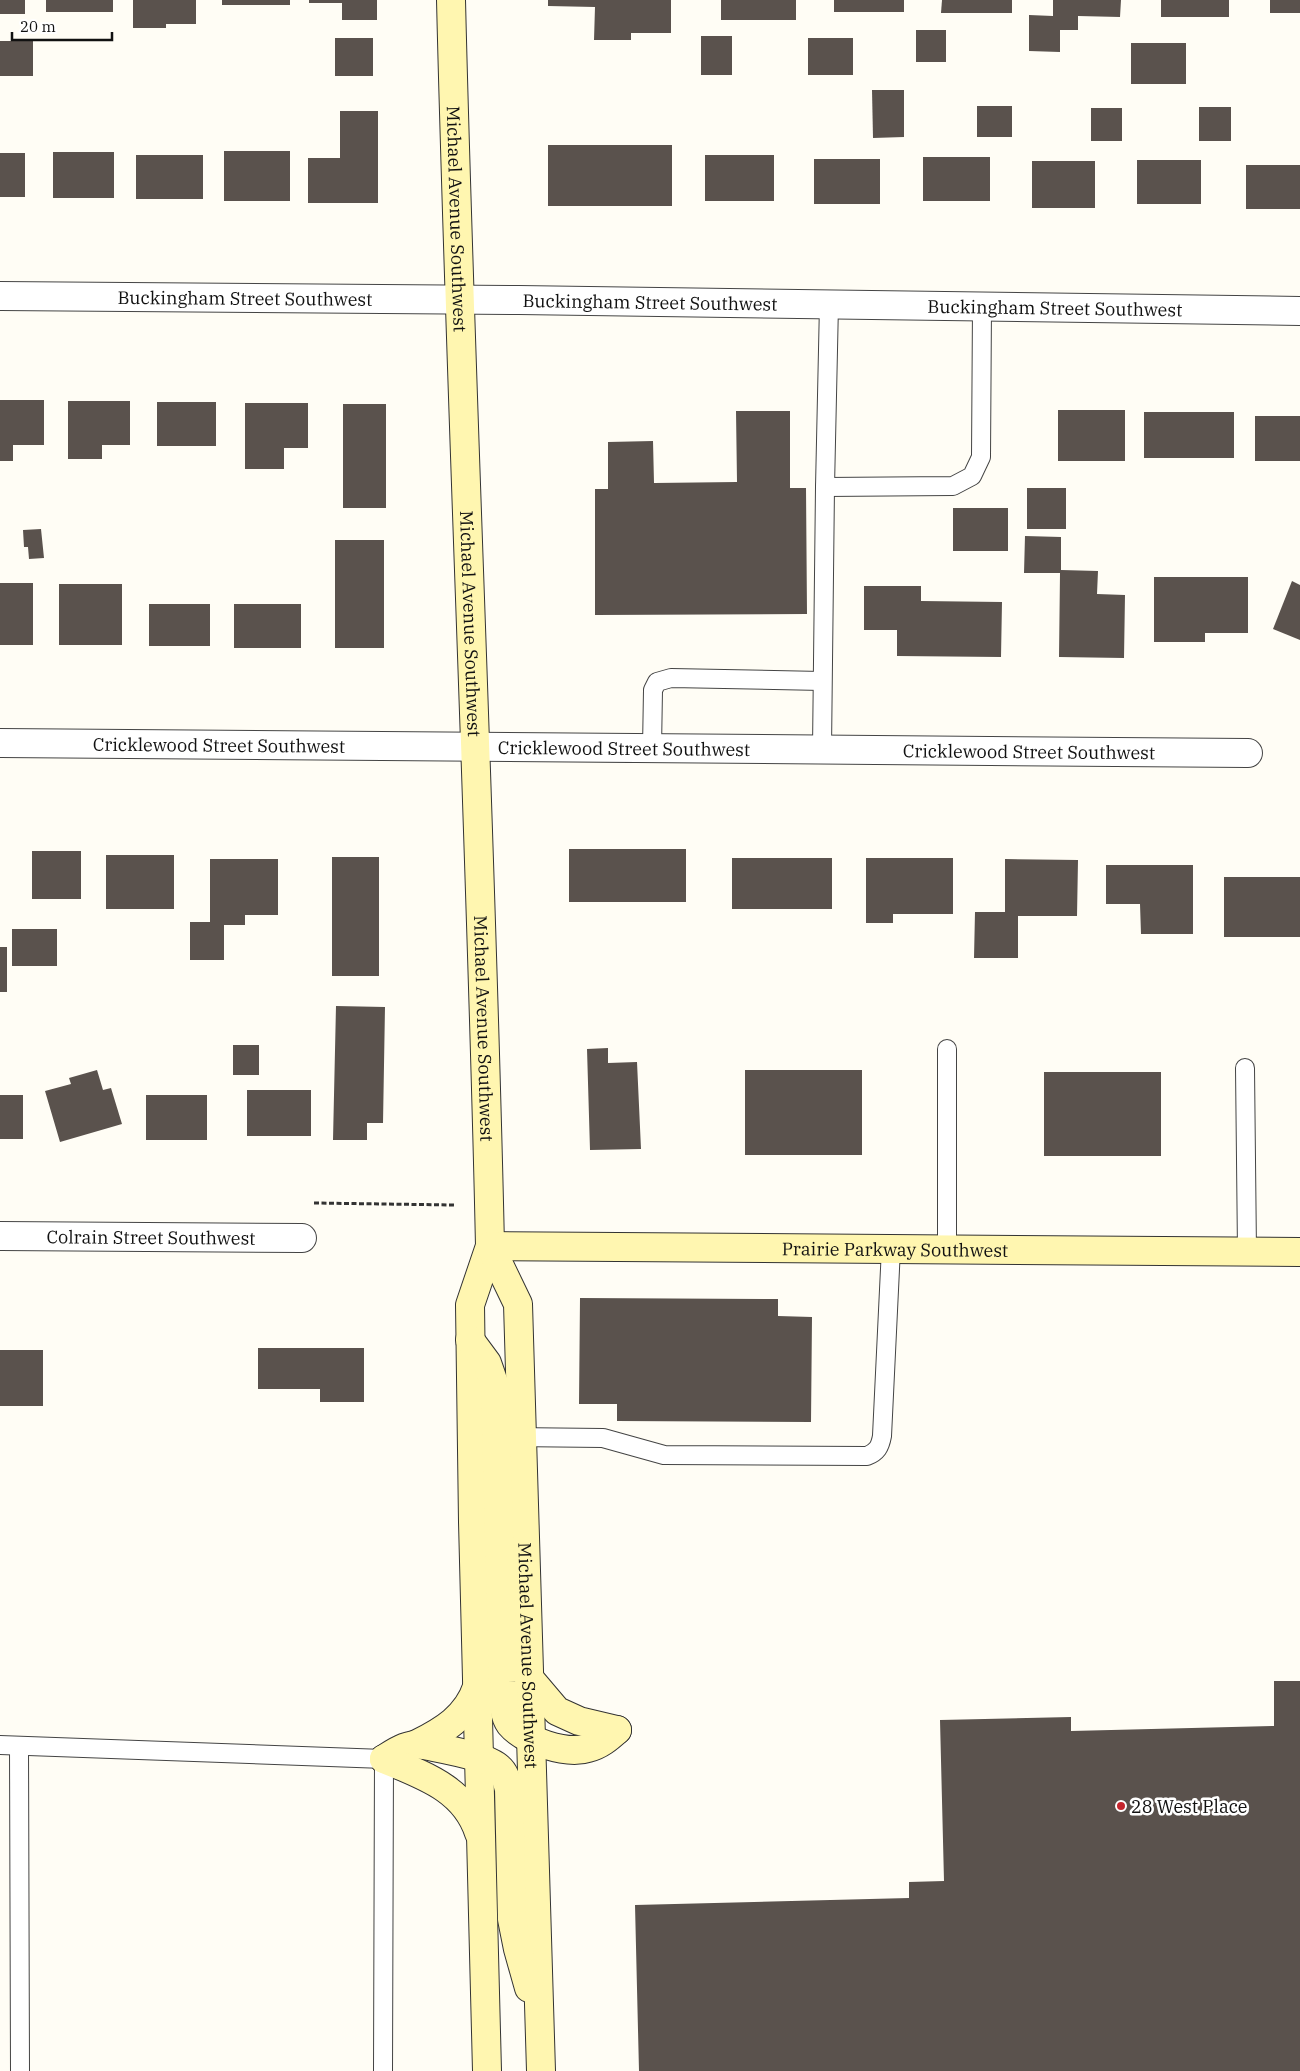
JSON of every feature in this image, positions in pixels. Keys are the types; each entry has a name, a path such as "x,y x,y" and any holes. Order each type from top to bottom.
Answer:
{"street":[{"name":"Michael Avenue Southwest","path":"451,0 458,299 476,748 490,1246 470,1305 477,1687 488,2071"},
{"name":"Buckingham Street Southwest","path":"0,296 458,299 1300,311"},
{"name":"Cricklewood Street Southwest","path":"0,743 1248,753"},
{"name":"Colrain Street Southwest","path":"0,1236 302,1238"},
{"name":"Michael Avenue Southwest","path":"490,1246 518,1304 509,1437 530,1678 541,2071"},
{"name":"Prairie Parkway Southwest","path":"490,1246 1300,1252"},
{"path":"470,1340 488,1363 509,1437 505,1710 511,1724 532,1739 558,1748 587,1749"},
{"path":"530,1678 557,1711 579,1721 618,1730 603,1742 556,1764 544,1779 534,1799"},
{"path":"384,1759 400,1748 417,1744 438,1733 459,1717 471,1703 477,1687"},
{"path":"417,1744 486,1760 500,1768 510,1789 512,1919 518,1949 540,2028"},
{"path":"384,1759 456,1795 472,1814 481,1839"}],"lane":[{"path":"822,749 829,304"},
{"path":"825,487 953,486 972,476 981,457 982,306"},
{"path":"652,748 652,690 657,682 671,678 822,681"},
{"path":"947,1049 947,1249"},
{"path":"1245,1068 1247,1252"},
{"path":"509,1437 603,1438 664,1455 867,1456 873,1454 879,1449 882,1436 891,1248"},
{"path":"0,1745 384,1759 383,2071"},
{"path":"19,1746 20,2071"}],"path":[{"path":"314,1204 455,1205"}],"building":[{"path":"0,0 25,0 25,14 0,14"},
{"path":"46,0 113,0 113,12 46,12"},
{"path":"133,0 196,0 196,24 166,24 166,28 133,28"},
{"path":"222,0 290,0 290,5 222,5"},
{"path":"309,0 377,0 377,20 342,20 342,3 309,3"},
{"path":"548,0 671,0 671,33 631,33 631,40 594,40 595,7 548,6"},
{"path":"721,0 796,0 796,20 721,20"},
{"path":"834,0 904,0 904,12 834,12"},
{"path":"942,0 1012,0 1012,13 941,13"},
{"path":"1053,0 1121,0 1120,17 1078,16 1078,30 1060,30 1060,52 1029,51 1029,15 1053,16"},
{"path":"1161,0 1229,0 1229,17 1161,17"},
{"path":"1270,0 1300,0 1300,13 1270,13"},
{"path":"916,30 946,30 946,62 916,62"},
{"path":"701,36 732,36 732,75 701,75"},
{"path":"335,38 373,38 373,76 335,76"},
{"path":"808,38 853,38 853,75 808,75"},
{"path":"0,41 33,41 33,76 0,76"},
{"path":"1131,43 1186,43 1186,84 1131,84"},
{"path":"872,90 904,90 904,137 873,138"},
{"path":"977,106 1012,106 1012,137 977,137"},
{"path":"1199,107 1231,107 1231,141 1199,141"},
{"path":"1091,108 1122,108 1122,141 1091,141"},
{"path":"340,111 378,111 378,203 308,203 308,158 340,158"},
{"path":"548,145 672,145 672,206 548,206"},
{"path":"224,151 290,151 290,201 224,201"},
{"path":"53,152 114,152 114,198 53,198"},
{"path":"0,153 25,153 25,197 0,197"},
{"path":"136,155 203,155 203,199 136,199"},
{"path":"705,155 774,155 774,201 705,201"},
{"path":"923,157 990,157 990,201 923,201"},
{"path":"814,159 880,159 880,204 814,204"},
{"path":"1137,160 1201,160 1201,204 1137,204"},
{"path":"1032,161 1095,161 1095,208 1032,208"},
{"path":"1246,165 1300,165 1300,209 1246,209"},
{"path":"0,400 44,400 44,445 13,445 13,461 0,461"},
{"path":"68,401 130,401 130,445 102,445 102,459 68,459"},
{"path":"157,402 216,402 216,446 157,446"},
{"path":"245,403 308,403 308,448 284,448 284,469 245,469"},
{"path":"343,404 386,404 386,508 343,508"},
{"path":"1058,410 1125,410 1125,461 1058,461"},
{"path":"736,411 790,411 790,488 806,488 807,614 595,615 595,489 608,489 608,442 653,441 654,483 737,482"},
{"path":"1144,412 1234,412 1234,458 1144,458"},
{"path":"1255,416 1300,416 1300,461 1255,461"},
{"path":"1027,488 1066,488 1066,529 1027,529"},
{"path":"953,508 1008,508 1008,551 953,551"},
{"path":"41,529 44,558 29,559 28,547 24,547 23,530"},
{"path":"1025,536 1061,537 1061,570 1098,571 1097,594 1125,595 1124,658 1059,657 1060,573 1024,573"},
{"path":"335,540 384,540 384,648 335,648"},
{"path":"1154,577 1248,577 1248,633 1205,633 1205,642 1154,642"},
{"path":"1292,581 1300,585 1300,640 1273,629"},
{"path":"0,583 33,583 33,645 0,645"},
{"path":"59,584 122,584 122,645 59,645"},
{"path":"864,586 921,586 921,601 1002,602 1001,657 897,656 897,630 864,630"},
{"path":"149,604 210,604 210,646 149,646"},
{"path":"234,604 301,604 301,648 234,648"},
{"path":"569,849 686,849 686,902 569,902"},
{"path":"32,851 81,851 81,899 32,899"},
{"path":"106,855 174,855 174,909 106,909"},
{"path":"332,857 379,857 379,976 332,976"},
{"path":"732,858 832,858 832,909 732,909"},
{"path":"866,858 953,858 953,914 893,914 893,923 866,923"},
{"path":"210,859 278,859 278,915 245,915 245,925 224,925 224,960 190,960 190,922 210,922"},
{"path":"1005,859 1078,860 1077,916 1018,916 1018,958 974,958 975,912 1005,912"},
{"path":"1106,865 1193,865 1193,934 1141,934 1140,904 1106,904"},
{"path":"1224,877 1300,877 1300,937 1224,937"},
{"path":"12,929 57,929 57,966 12,966"},
{"path":"0,947 7,947 7,992 0,992"},
{"path":"336,1006 385,1007 383,1123 367,1123 367,1140 333,1140"},
{"path":"233,1045 259,1045 259,1075 233,1075"},
{"path":"608,1048 608,1063 637,1062 641,1149 590,1150 587,1049"},
{"path":"97,1070 103,1090 111,1088 122,1124 60,1142 45,1091 71,1084 69,1078"},
{"path":"745,1070 862,1070 862,1155 745,1155"},
{"path":"1044,1072 1161,1072 1161,1156 1044,1156"},
{"path":"247,1090 311,1090 311,1136 247,1136"},
{"path":"0,1095 23,1095 23,1139 0,1139"},
{"path":"146,1095 207,1095 207,1140 146,1140"},
{"path":"580,1298 778,1299 778,1316 812,1317 811,1422 617,1421 617,1404 579,1404"},
{"path":"258,1348 364,1348 364,1402 320,1402 320,1389 258,1389"},
{"path":"0,1350 43,1350 43,1406 0,1406"},
{"name":"28 West Place","path":"1274,1681 1300,1681 1300,2071 639,2071 635,1905 909,1898 909,1882 944,1881 940,1720 1071,1717 1071,1731 1274,1726"}],"place":[{"name":"28 West Place","path":"1121,1806"}]}
